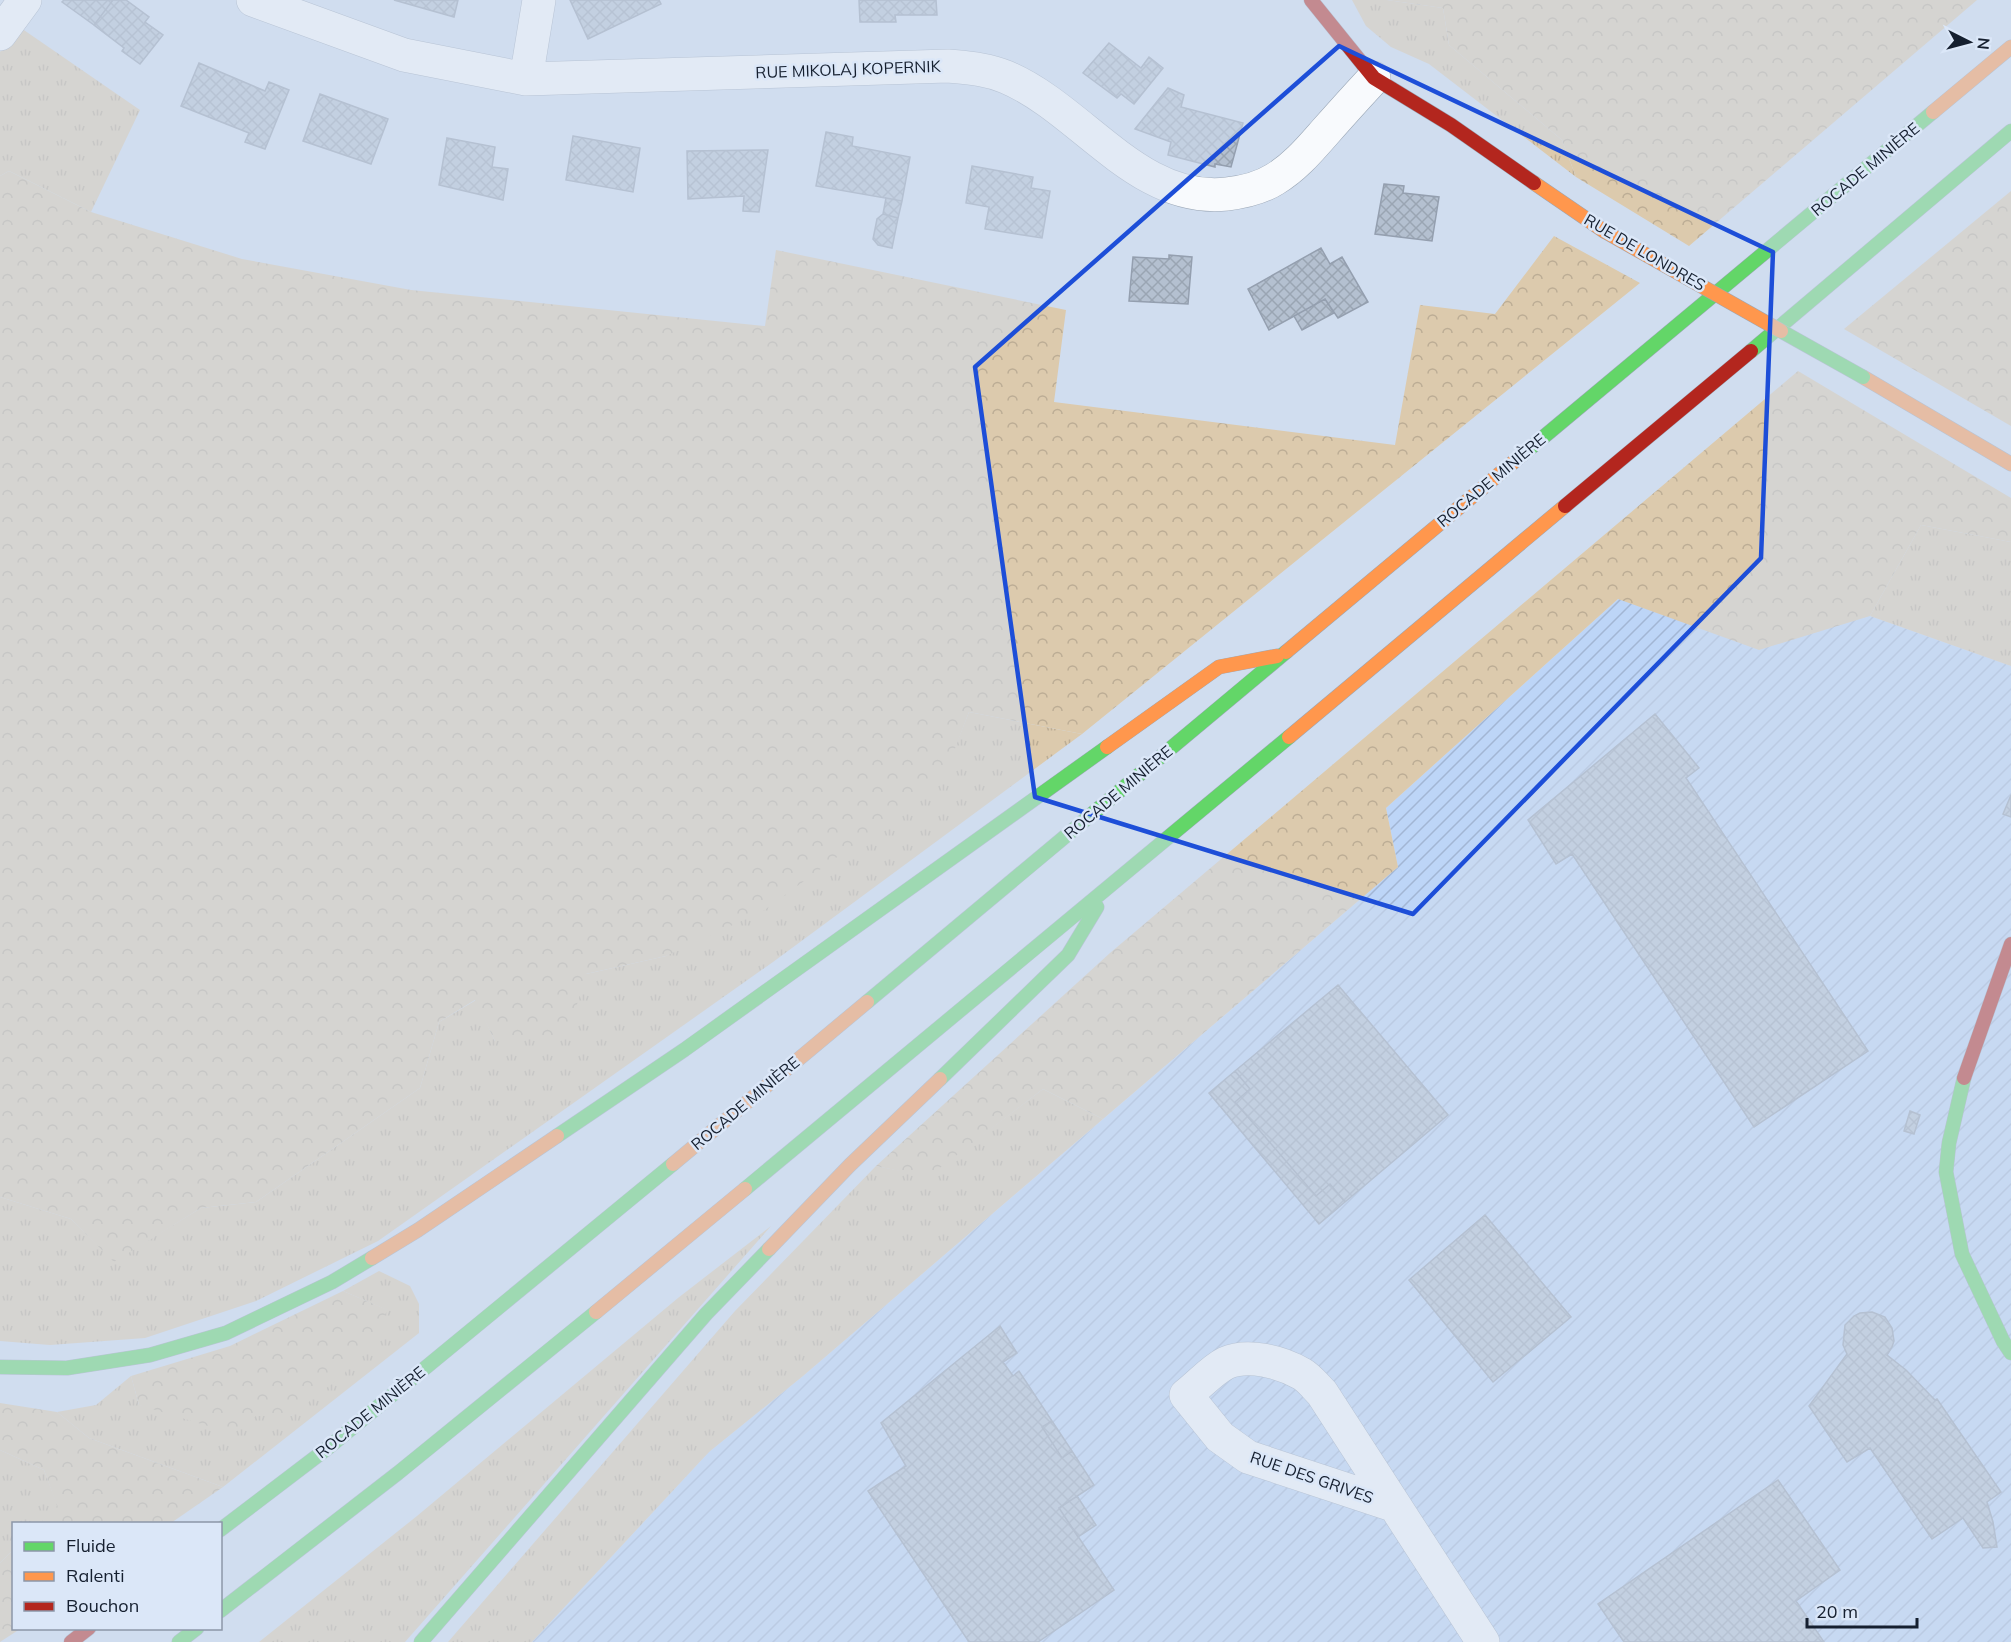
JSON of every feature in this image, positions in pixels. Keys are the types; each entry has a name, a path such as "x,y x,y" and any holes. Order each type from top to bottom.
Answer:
{"main road":[{"name":"RUE DE LONDRES","path":"1311,0 1374,78 1451,125 1604,231 1863,376 2011,464"},
{"name":"ROCADE MINIÈRE","path":"222,1528 329,1447 544,1271 2011,47"},
{"path":"222,1609 443,1438 1109,886 2011,131"},
{"path":"0,1367 67,1368 150,1355 226,1333 332,1282 418,1230 684,1050 1219,668 1282,655"},
{"path":"421,1642 706,1314 850,1165 1068,956 1109,886"},
{"path":"2011,944 1966,1069 1949,1143 1946,1172 1962,1254 2003,1341 2011,1353"},
{"path":"71,1642 88,1630"},
{"path":"179,1642 196,1630"}],"street":[{"path":"0,34 25,0"},
{"name":"RUE MIKOLAJ KOPERNIK","path":"253,0 404,55 526,79 948,66 980,69 1007,78 1042,98 1154,180 1183,192 1215,195 1245,192 1275,179 1300,160 1374,78"},
{"path":"526,79 539,0"},
{"name":"RUE DES GRIVES","path":"1393,1505 1248,1457 1220,1437 1186,1395 1224,1364 1238,1358 1257,1359 1284,1366 1304,1375 1322,1393 1483,1642"}],"highlighted area":[{"path":"1339,46 1773,252 1761,558 1413,914 1035,797 975,367"}],"shaded area":[{"path":"1676,547 2011,666 2011,1642 532,1642 709,1452 803,1376 1398,867 1386,808"}],"green space":[{"path":"1352,0 1387,0 1443,8 1449,45 1562,140 1576,177 1429,64 1391,47 1366,26"},
{"path":"1387,0 1977,0 1689,246 1576,177 1562,140 1449,45 1443,8"},
{"path":"18,26 140,110 91,212 9,171 0,176 0,52"},
{"path":"9,171 91,212 242,259 411,290 765,326 776,250 1066,310 1054,402 1395,445 1420,305 1495,314 1554,236 1640,283 1082,734 969,712 943,780 763,911 666,956 586,974 568,1035 495,1041 475,1000 439,1022 420,1088 256,1202 201,1208 114,1262 71,1219 0,1197 0,176"},
{"path":"2011,191 2011,426 1844,329"},
{"path":"1798,371 2011,498 2011,542 1921,525 1870,616 1759,650 1618,599 1386,808 1398,867 1103,1119 1043,1089 928,1177 876,1166 1110,953"},
{"path":"1921,525 2011,542 2011,666 1870,616"},
{"path":"969,712 1082,734 773,962 378,1241 256,1301 145,1338 50,1345 0,1341 0,1197 71,1219 114,1261 201,1208 256,1202 420,1088 439,1022 476,1000 495,1041 586,974 666,956 942,780"},
{"path":"1043,1089 1103,1119 803,1376 709,1452 532,1642 448,1642 735,1311 876,1166 928,1176"},
{"path":"771,1226 405,1642 259,1642 417,1516 678,1298"},
{"path":"379,1271 410,1286 419,1304 419,1333 223,1487 89,1438 57,1412 96,1405 131,1376 139,1405 256,1416 291,1416 387,1310 343,1291"},
{"path":"343,1291 388,1310 344,1374 291,1416 256,1416 231,1433 139,1405 131,1376 230,1346"},
{"path":"0,1403 57,1412 89,1438 223,1487 172,1522 41,1522 57,1506 44,1470 0,1450"},
{"path":"0,1450 44,1470 58,1507 41,1522 12,1522 12,1551 0,1563"},
{"path":"12,1551 12,1630 18,1630 0,1642 0,1563"}],"building":[{"path":"64,0 113,0 94,25 62,2"},
{"path":"113,0 126,0 149,17 145,22 163,35 140,64 122,51 124,48 94,25"},
{"path":"394,0 458,0 454,17"},
{"path":"570,0 659,0 661,4 588,39"},
{"path":"859,0 936,0 937,15 895,15 896,22 860,22"},
{"path":"1109,43 1141,68 1149,57 1163,68 1134,104 1121,94 1117,98 1083,73"},
{"path":"199,63 265,91 269,82 289,90 265,149 245,142 249,133 181,106"},
{"path":"1168,88 1184,95 1181,107 1243,123 1231,167 1215,164 1215,167 1168,155 1171,142 1135,129"},
{"path":"320,94 388,119 371,164 303,141"},
{"path":"826,132 853,137 852,146 910,157 902,201 816,186"},
{"path":"573,136 640,148 633,192 566,180"},
{"path":"447,138 495,147 492,167 508,169 503,200 439,185"},
{"path":"768,150 759,212 743,211 744,196 688,199 687,151"},
{"path":"972,166 1033,177 1031,188 1050,191 1042,238 985,229 989,207 966,203"},
{"path":"1384,184 1404,186 1403,193 1439,197 1432,241 1375,234"},
{"path":"886,198 902,201 898,218 883,214"},
{"path":"883,214 898,218 892,248 878,245 873,239 877,219"},
{"path":"1321,248 1330,264 1342,257 1368,302 1338,318 1325,299 1269,330 1248,289"},
{"path":"1169,255 1192,257 1188,304 1129,301 1133,257 1169,259"},
{"path":"1325,299 1334,313 1302,330 1294,316"},
{"path":"1655,714 1699,768 1686,778 1868,1051 1754,1127 1572,854 1556,864 1528,820"},
{"path":"2011,795 2011,817 2003,814"},
{"path":"1338,985 1448,1115 1345,1202 1330,1184 1316,1196 1235,1102 1250,1089 1235,1071"},
{"path":"1235,1071 1250,1089 1235,1102 1316,1196 1330,1184 1345,1202 1319,1224 1209,1093"},
{"path":"1910,1111 1920,1115 1914,1134 1904,1131"},
{"path":"1485,1215 1571,1317 1493,1382 1409,1280"},
{"path":"1872,1312 1885,1317 1892,1328 1894,1341 1887,1355 1906,1370 1935,1400 1937,1399 2001,1492 1987,1502 1997,1547 1983,1548 1963,1518 1932,1539 1870,1448 1847,1462 1809,1406 1847,1354 1843,1345 1845,1325 1860,1313"},
{"path":"1000,1326 1017,1353 1003,1362 1013,1376 1019,1371 1052,1421 1042,1427 1062,1458 1072,1451 1094,1485 1059,1508 1114,1590 1038,1642 969,1642 868,1491 906,1466 881,1423"},
{"path":"1052,1421 1072,1451 1062,1458 1042,1427"},
{"path":"1778,1480 1840,1570 1796,1601 1824,1642 1624,1642 1598,1604"},
{"path":"1077,1496 1096,1525 1078,1537 1059,1508"}],"traffic: fast":[{"path":"1522,455 1933,112"},
{"path":"1751,351 2011,131"},
{"path":"1781,331 1863,377"},
{"path":"867,1002 1286,652"},
{"path":"745,1189 1289,737"},
{"path":"557,1136 684,1050 1107,747"},
{"path":"940,1079 1068,955 1097,907"},
{"path":"1964,1078 1949,1143 1946,1172 1962,1254 2003,1341 2011,1353"},
{"path":"222,1528 329,1447 673,1164"},
{"path":"421,1642 706,1314 769,1249"},
{"path":"0,1367 67,1368 150,1355 226,1333 332,1282 372,1258"},
{"path":"222,1609 398,1473 596,1312"},
{"path":"179,1642 194,1630"}],"traffic: slow":[{"path":"1933,112 2011,47"},
{"path":"1534,183 1604,231"},
{"path":"1604,231 1781,331"},
{"path":"1863,377 2011,464"},
{"path":"1286,652 1522,455"},
{"path":"1289,737 1565,506"},
{"path":"1107,747 1219,667 1277,656"},
{"path":"673,1164 867,1002"},
{"path":"769,1249 850,1165 940,1079"},
{"path":"372,1258 418,1230 557,1136"},
{"path":"596,1312 745,1189"}],"traffic: jam":[{"path":"1311,0 1374,78 1451,125 1534,183"},
{"path":"1565,506 1751,351"},
{"path":"1964,1078 2011,944"},
{"path":"71,1642 86,1630"}]}
